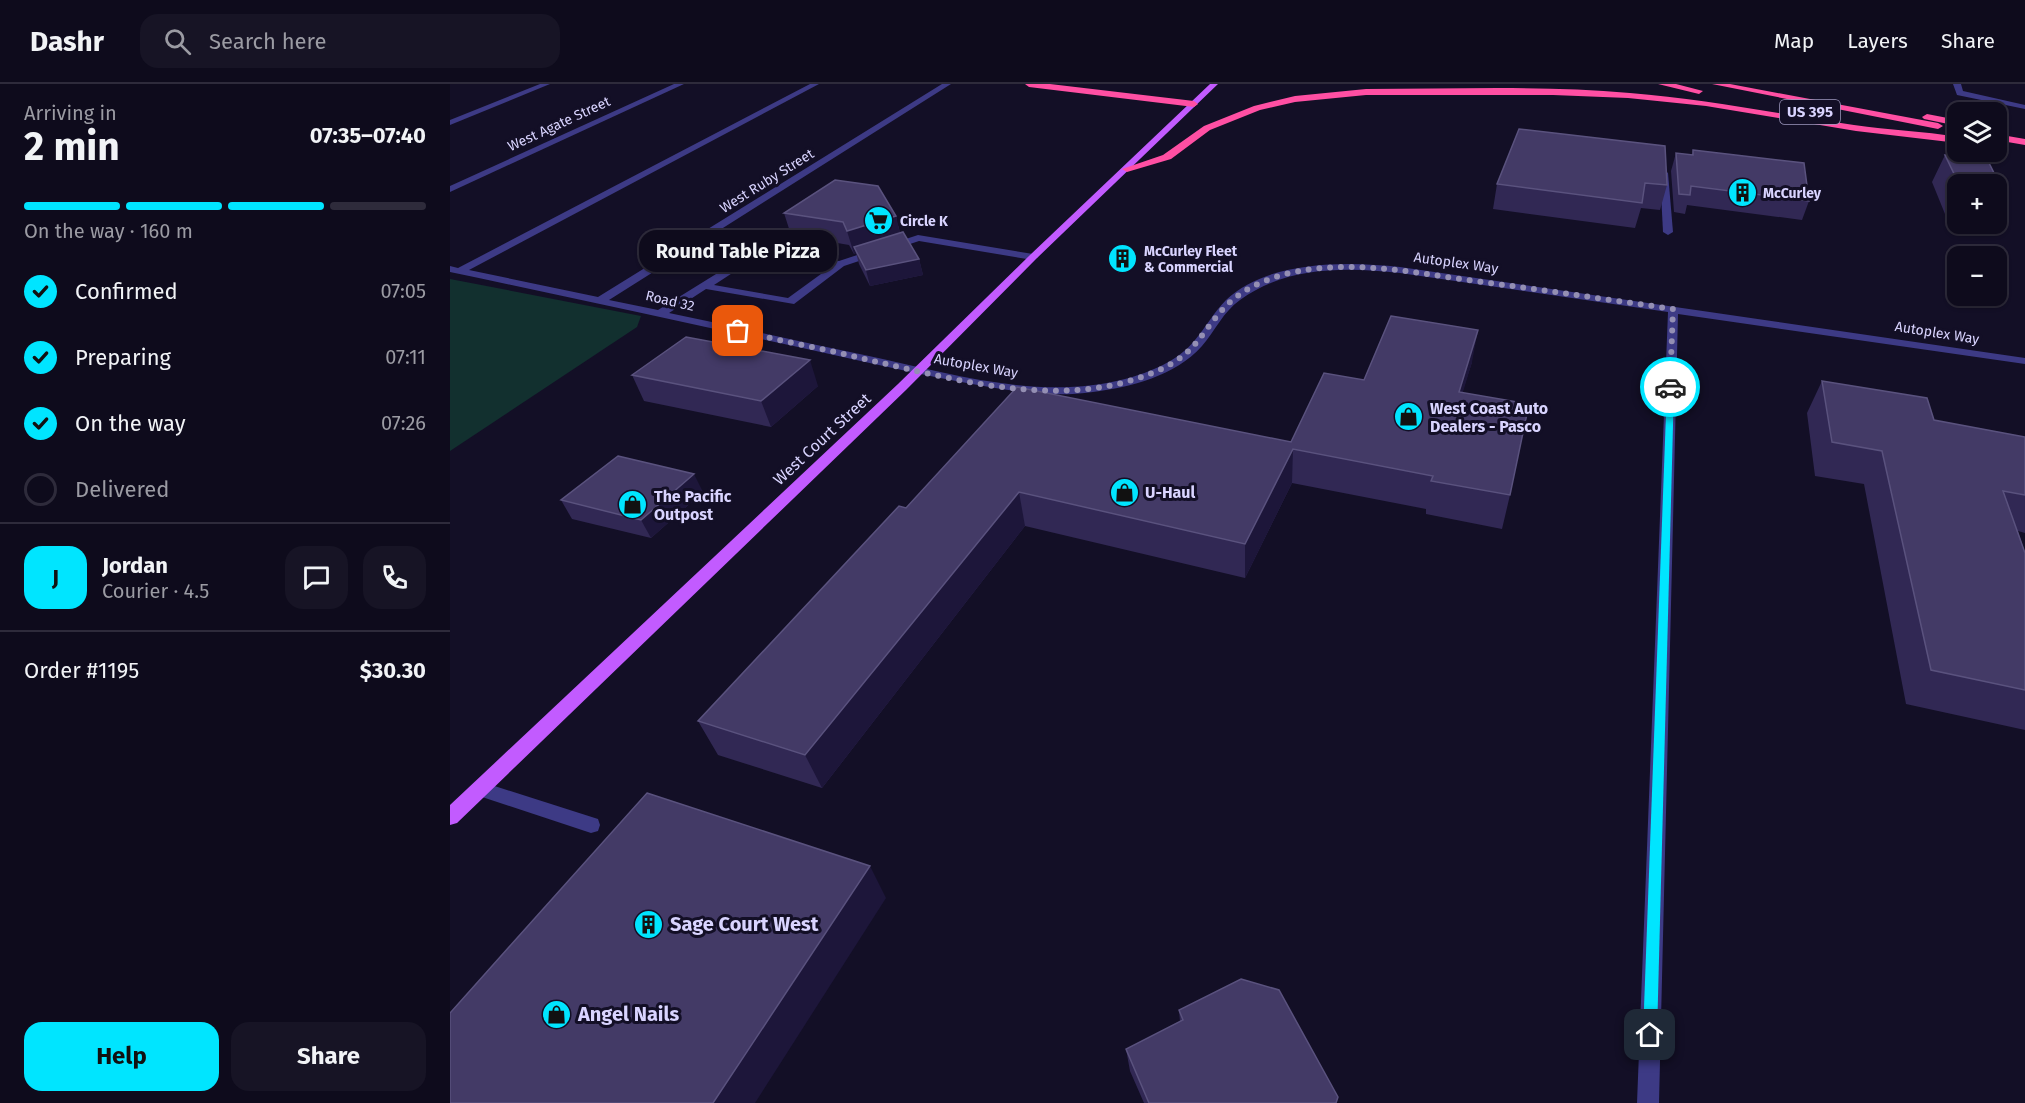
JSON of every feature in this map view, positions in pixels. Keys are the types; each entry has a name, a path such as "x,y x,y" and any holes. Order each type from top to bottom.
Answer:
{"highway":[{"path":"1029,84 1194,104"},
{"name":"US 395","path":"1662,84 1947,138"},
{"name":"US 395","path":"1716,84 1947,127"},
{"path":"1770,84 1947,121"},
{"path":"1127,169 1167,157 1208,128 1257,108 1295,99 1366,92 1541,92 1628,95 1730,106 1856,128 1932,136"},
{"path":"2007,149 2025,153"}],"main road":[{"name":"West Court Street","path":"450,816 919,371 1033,257 1214,84"}],"street":[{"path":"450,123 546,84"},
{"name":"West Agate Street","path":"450,189 680,84"},
{"path":"455,270 815,84"},
{"name":"West Ruby Street","path":"601,300 947,84"},
{"path":"1957,84 1960,93 2025,108"},
{"path":"1664,163 1668,232"},
{"path":"705,286 790,302 840,264 918,238 1033,257"},
{"path":"660,314 761,250 840,264"},
{"name":"Autoplex Way","path":"919,371 1007,387 1059,392 1080,391 1126,382 1160,370 1182,358 1196,346 1227,304 1254,286 1303,270 1333,267 1383,268 2025,361"},
{"name":"Road 32","path":"455,270 919,371"},
{"path":"1648,1103 1673,309"},
{"path":"479,789 591,825"}],"green space":[{"path":"450,279 641,316 637,327 450,451"}],"building":[{"path":"1519,129 1665,146 1667,185 1645,183 1642,203 1497,184"},
{"path":"1693,150 1804,163 1809,201 1691,186 1690,195 1679,194 1676,153 1693,155"},
{"path":"1948,162 1988,162 1994,174 1954,174"},
{"path":"835,180 878,186 896,216 847,231 843,222 784,213"},
{"path":"903,232 919,259 866,270 854,247"},
{"path":"1391,316 1478,330 1459,392 1529,404 1510,495 1431,481 1433,476 1293,449 1245,544 1019,492 805,755 698,721 899,506 906,508 1017,387 1291,442 1324,373 1364,380"},
{"path":"686,337 810,360 761,401 632,375"},
{"path":"1822,381 1927,398 1934,420 2025,437 2025,495 2003,491 2025,553 2025,690 1931,670 1882,451 1832,442"},
{"path":"618,456 694,474 641,520 561,500"},
{"path":"647,793 870,866 713,1103 450,1103 450,1013"},
{"path":"1241,979 1279,990 1338,1097 1336,1103 1149,1103 1126,1049 1183,1020 1179,1010"}],"way so far":[{"path":"738,331 919,371 1007,387 1059,392 1080,391 1135,380 1182,358 1196,346 1227,304 1254,286 1303,270 1364,266 1673,309 1670,387"}],"place":[{"name":"McCurley","path":"1742,193"},
{"name":"Circle K","path":"879,221"},
{"name":"McCurley Fleet & Commercial","path":"1123,259"},
{"name":"Round Table Pizza","path":"738,331"},
{"name":"West Coast Auto Dealers - Pasco","path":"1409,417"},
{"name":"U-Haul","path":"1124,492"},
{"name":"The Pacific Outpost","path":"633,505"},
{"name":"Sage Court West","path":"649,924"},
{"name":"Angel Nails","path":"557,1014"}],"route":[{"path":"1650,1035 1670,387"}]}
